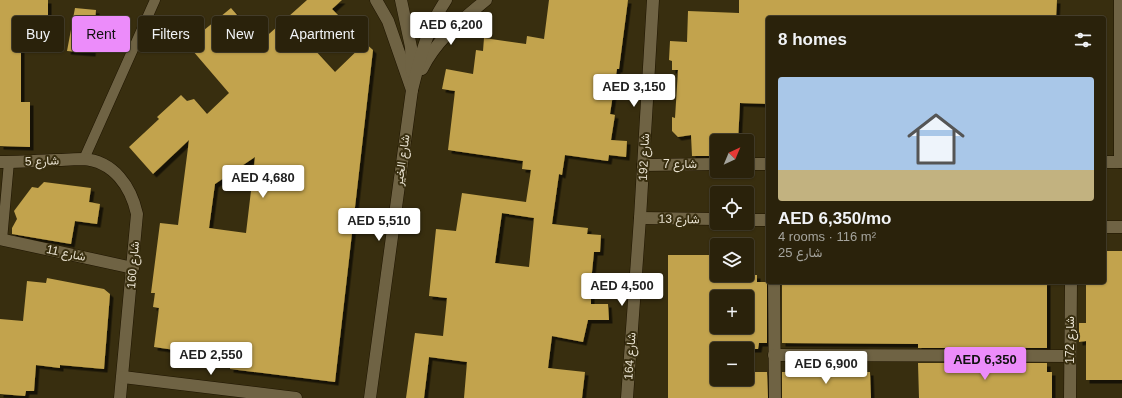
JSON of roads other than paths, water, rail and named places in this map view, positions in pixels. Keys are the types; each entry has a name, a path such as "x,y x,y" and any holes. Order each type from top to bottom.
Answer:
{"street":[{"path":"376,0 388,21 412,90"},
{"path":"402,0 411,47 412,90"},
{"name":"شارع الخير","path":"370,398 412,90 423,46 434,21 446,0"},
{"path":"412,90 430,54 442,39 486,0"},
{"name":"شارع 192","path":"640,218 653,0"},
{"path":"1106,162 1121,162 1120,0"},
{"name":"شارع 5","path":"4,162 84,159"},
{"name":"شارع 160","path":"84,159 100,163 115,171 126,183 134,198 137,214 120,398"},
{"name":"شارع 7","path":"643,165 710,164"},
{"path":"754,164 766,164"},
{"name":"شارع 13","path":"640,218 710,219"},
{"name":"شارع 164","path":"627,398 640,218"},
{"path":"754,220 766,220"},
{"path":"1106,227 1122,227"},
{"name":"شارع 11","path":"1,239 133,268"},
{"path":"774,284 774,398"},
{"name":"شارع 172","path":"1070,398 1071,284"},
{"path":"774,355 1070,356"},
{"path":"123,377 296,398"}],"lane":[{"path":"84,159 155,0"},
{"path":"1,239 4,162"}]}
